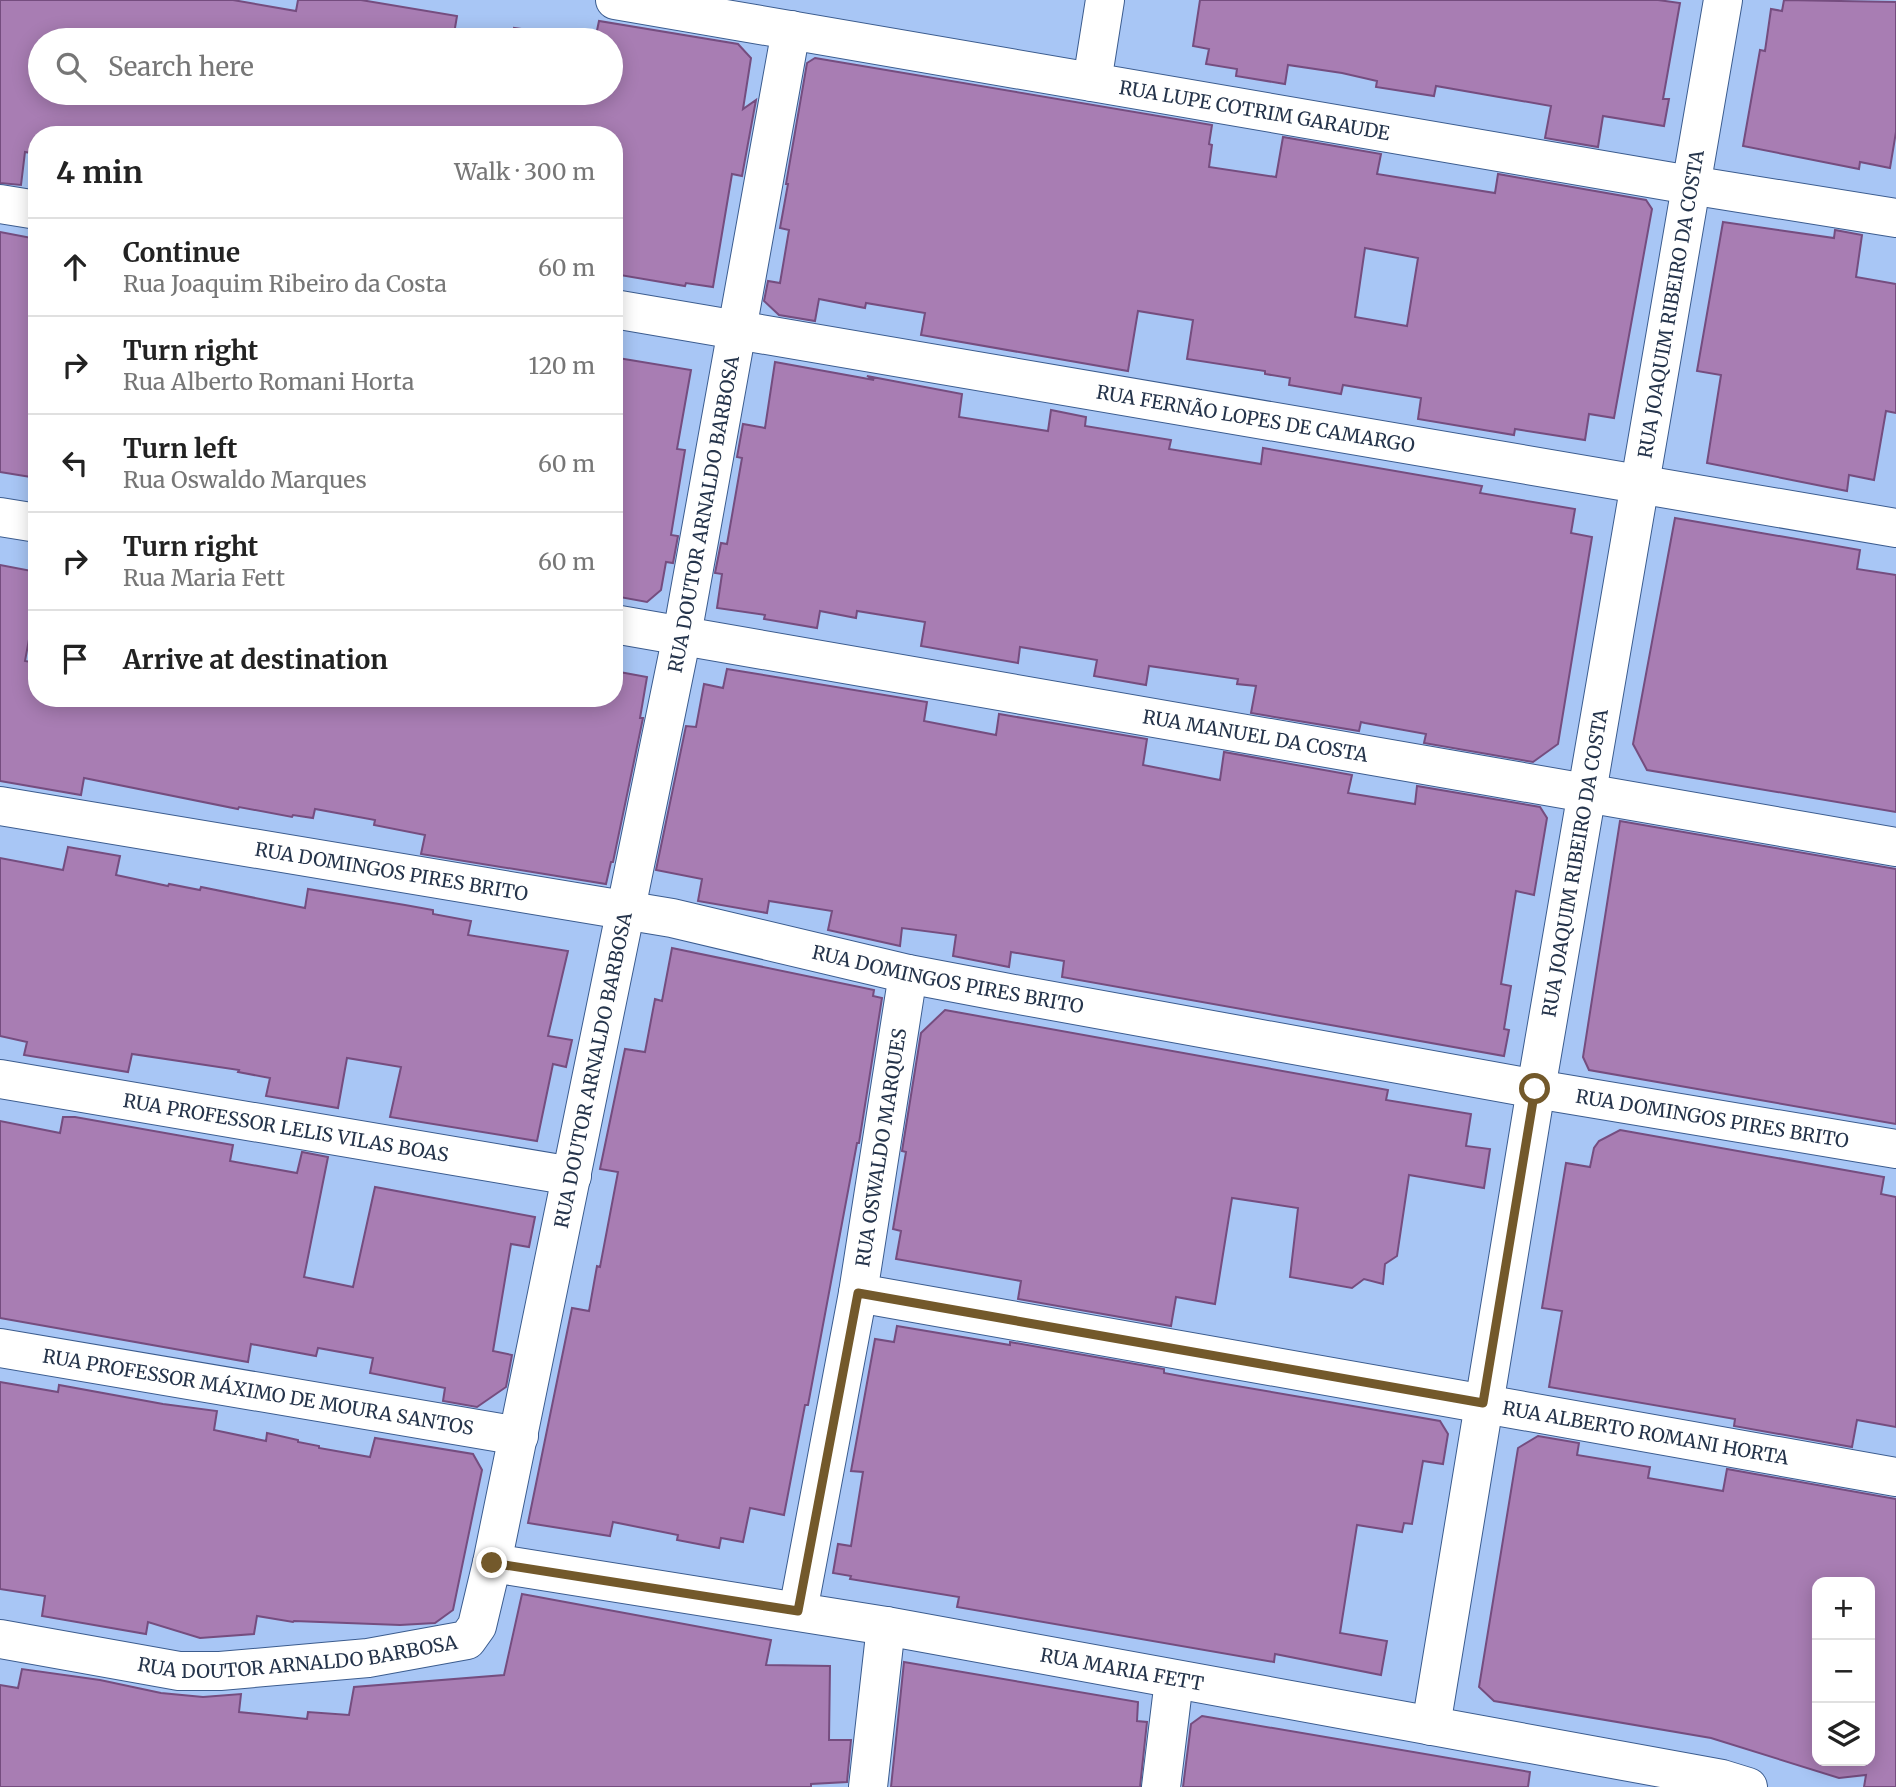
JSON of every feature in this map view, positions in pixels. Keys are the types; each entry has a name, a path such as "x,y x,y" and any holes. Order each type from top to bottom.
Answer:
{"street":[{"name":"RUA LUPE COTRIM GARAUDE","path":"615,0 1896,218"},
{"path":"1092,82 1105,0"},
{"name":"RUA JOAQUIM RIBEIRO DA COSTA","path":"1431,1726 1535,1089 1723,0"},
{"name":"RUA DOUTOR ARNALDO BARBOSA","path":"0,1639 179,1671 220,1671 368,1658 467,1640 477,1626 519,1436 682,635 791,30"},
{"path":"0,204 28,209"},
{"name":"RUA FERNÃO LOPES DE CAMARGO","path":"623,310 1896,528"},
{"path":"0,517 28,522"},
{"name":"RUA MANUEL DA COSTA","path":"623,625 1896,847"},
{"name":"RUA DOMINGOS PIRES BRITO","path":"0,806 672,918 908,974 1535,1089 1896,1149"},
{"name":"RUA OSWALDO MARQUES","path":"798,1611 858,1293 908,974"},
{"name":"RUA PROFESSOR LELIS VILAS BOAS","path":"0,1079 572,1177"},
{"name":"RUA ALBERTO ROMANI HORTA","path":"858,1293 1896,1477"},
{"name":"RUA PROFESSOR MÁXIMO DE MOURA SANTOS","path":"0,1348 519,1436"},
{"name":"RUA MARIA FETT","path":"492,1563 886,1626 1722,1779 1748,1787"},
{"path":"869,1787 886,1626"},
{"path":"1161,1787 1174,1680"}],"building":[{"path":"0,0 233,0 296,11 298,0 361,0 457,16 455,28 28,28 28,105 623,105 623,28 598,28 599,21 738,44 751,58 743,109 756,100 742,176 732,174 713,287 686,283 685,286 623,276 623,126 28,126 28,153 25,152 21,185 0,183"},
{"path":"1200,0 1658,0 1680,3 1663,99 1669,99 1664,126 1603,116 1598,147 1545,138 1551,106 1436,86 1434,96 1376,87 1377,81 1288,65 1285,84 1236,76 1237,69 1206,64 1209,49 1193,46"},
{"path":"1784,0 1896,2 1896,132 1890,168 1860,162 1859,169 1743,146 1760,50 1765,51 1771,9 1782,11"},
{"path":"815,58 1212,125 1209,167 1276,177 1283,137 1381,154 1377,174 1495,193 1498,174 1646,200 1652,209 1614,418 1589,414 1585,440 1515,429 1514,435 1418,419 1421,398 1343,385 1341,394 1289,385 1290,378 1265,374 1265,371 1187,359 1193,320 1138,311 1128,371 921,335 925,313 866,303 865,308 819,299 815,321 779,315 764,301 768,281 780,283 789,230 780,228 807,63","holes":["1365,248 1418,258 1407,326 1355,317"]},
{"path":"1723,222 1834,238 1835,230 1862,235 1856,277 1896,284 1896,413 1886,411 1874,480 1849,475 1847,491 1707,463 1721,375 1697,371"},
{"path":"0,232 28,237 28,477 0,472"},
{"path":"623,359 691,370 677,449 685,450 671,535 678,536 673,563 666,562 661,590 647,602 623,598"},
{"path":"775,362 962,394 959,417 1048,431 1051,410 1086,417 1085,426 1171,440 1169,449 1261,464 1263,448 1482,486 1480,493 1575,509 1571,533 1592,537 1558,744 1533,762 1424,743 1426,734 1361,722 1359,731 1251,713 1256,686 1237,684 1238,679 1149,666 1146,685 1094,676 1097,660 1020,647 1018,663 921,646 925,622 857,611 856,618 820,611 817,628 764,619 765,615 717,608 722,574 715,573 721,543 727,544 742,458 737,457 743,424 765,428"},
{"path":"1675,518 1860,550 1857,569 1896,575 1896,812 1647,770 1633,744"},
{"path":"0,565 28,570 28,645 25,661 28,662 28,707 623,707 623,673 647,677 640,718 643,718 606,884 421,854 425,835 374,825 375,820 315,809 313,818 292,817 84,778 81,795 0,781"},
{"path":"727,669 927,702 924,721 996,735 999,714 1147,739 1143,765 1220,780 1224,752 1352,775 1348,793 1415,804 1417,786 1540,807 1547,818 1534,895 1516,891 1501,984 1511,986 1504,1029 1509,1030 1504,1056 1062,977 1064,961 1011,952 1009,967 953,956 956,935 902,928 900,946 828,930 832,911 769,901 767,913 698,901 702,879 656,870 686,726 696,727 704,684 723,688"},
{"path":"1620,821 1896,869 1896,1124 1589,1070 1583,1057"},
{"path":"68,847 120,856 116,875 168,886 169,884 200,890 201,887 305,908 308,889 433,910 433,914 471,921 468,935 568,951 548,1036 572,1040 566,1067 553,1064 537,1141 390,1117 401,1067 347,1058 338,1108 266,1096 270,1078 238,1072 239,1070 132,1054 128,1072 24,1055 27,1042 0,1036 0,858 63,870"},
{"path":"672,948 874,990 873,996 882,998 859,1143 784,1515 750,1508 743,1542 721,1538 719,1548 677,1540 678,1535 613,1522 610,1536 528,1523 572,1308 589,1311 597,1266 600,1267 618,1172 600,1169 625,1049 645,1052 655,999 662,1001"},
{"path":"945,1010 1388,1090 1386,1100 1471,1114 1466,1146 1490,1149 1484,1188 1409,1175 1397,1256 1385,1264 1383,1284 1364,1279 1352,1288 1290,1277 1298,1208 1232,1198 1215,1304 1176,1297 1171,1326 1018,1299 1021,1281 896,1259 901,1231 893,1229 906,1152 902,1151 921,1033"},
{"path":"63,1117 233,1145 230,1161 297,1173 302,1152 328,1157 304,1277 353,1287 375,1187 535,1217 529,1247 511,1244 493,1351 512,1355 506,1387 477,1407 443,1401 445,1388 370,1373 373,1358 318,1348 316,1356 251,1344 248,1362 0,1318 0,1121 60,1133"},
{"path":"1620,1130 1884,1177 1881,1194 1896,1197 1896,1427 1857,1420 1852,1447 1734,1426 1735,1419 1549,1387 1562,1311 1542,1308 1566,1163 1590,1167 1594,1148 1599,1141"},
{"path":"897,1326 1010,1345 1010,1342 1164,1369 1164,1373 1202,1380 1440,1421 1448,1434 1443,1464 1423,1461 1412,1524 1404,1523 1402,1532 1357,1525 1340,1633 1387,1641 1381,1675 1275,1654 1274,1662 957,1607 959,1597 850,1579 851,1576 833,1573 838,1544 851,1546 863,1472 851,1471 875,1339 894,1342"},
{"path":"0,1382 58,1392 59,1385 217,1411 214,1430 266,1441 267,1433 319,1448 370,1457 375,1438 473,1454 482,1470 453,1610 435,1623 400,1625 293,1622 257,1616 254,1634 200,1638 148,1622 146,1634 42,1616 45,1596 0,1589"},
{"path":"1538,1436 1579,1443 1577,1455 1650,1467 1648,1478 1723,1491 1727,1469 1896,1499 1896,1787 1864,1787 1866,1775 1839,1778 1711,1738 1494,1701 1479,1687 1518,1448"},
{"path":"522,1594 771,1640 766,1665 830,1666 829,1740 851,1740 847,1782 811,1784 811,1787 0,1787 0,1685 18,1688 22,1669 100,1680 161,1693 203,1697 241,1694 239,1712 307,1719 308,1712 349,1715 354,1687 504,1675"},
{"path":"904,1662 1138,1702 1137,1721 1147,1722 1140,1787 891,1787"},
{"path":"1202,1716 1530,1772 1528,1787 1183,1787 1191,1724"}],"route":[{"path":"492,1563 798,1611 858,1293 1483,1403 1535,1089"}]}
